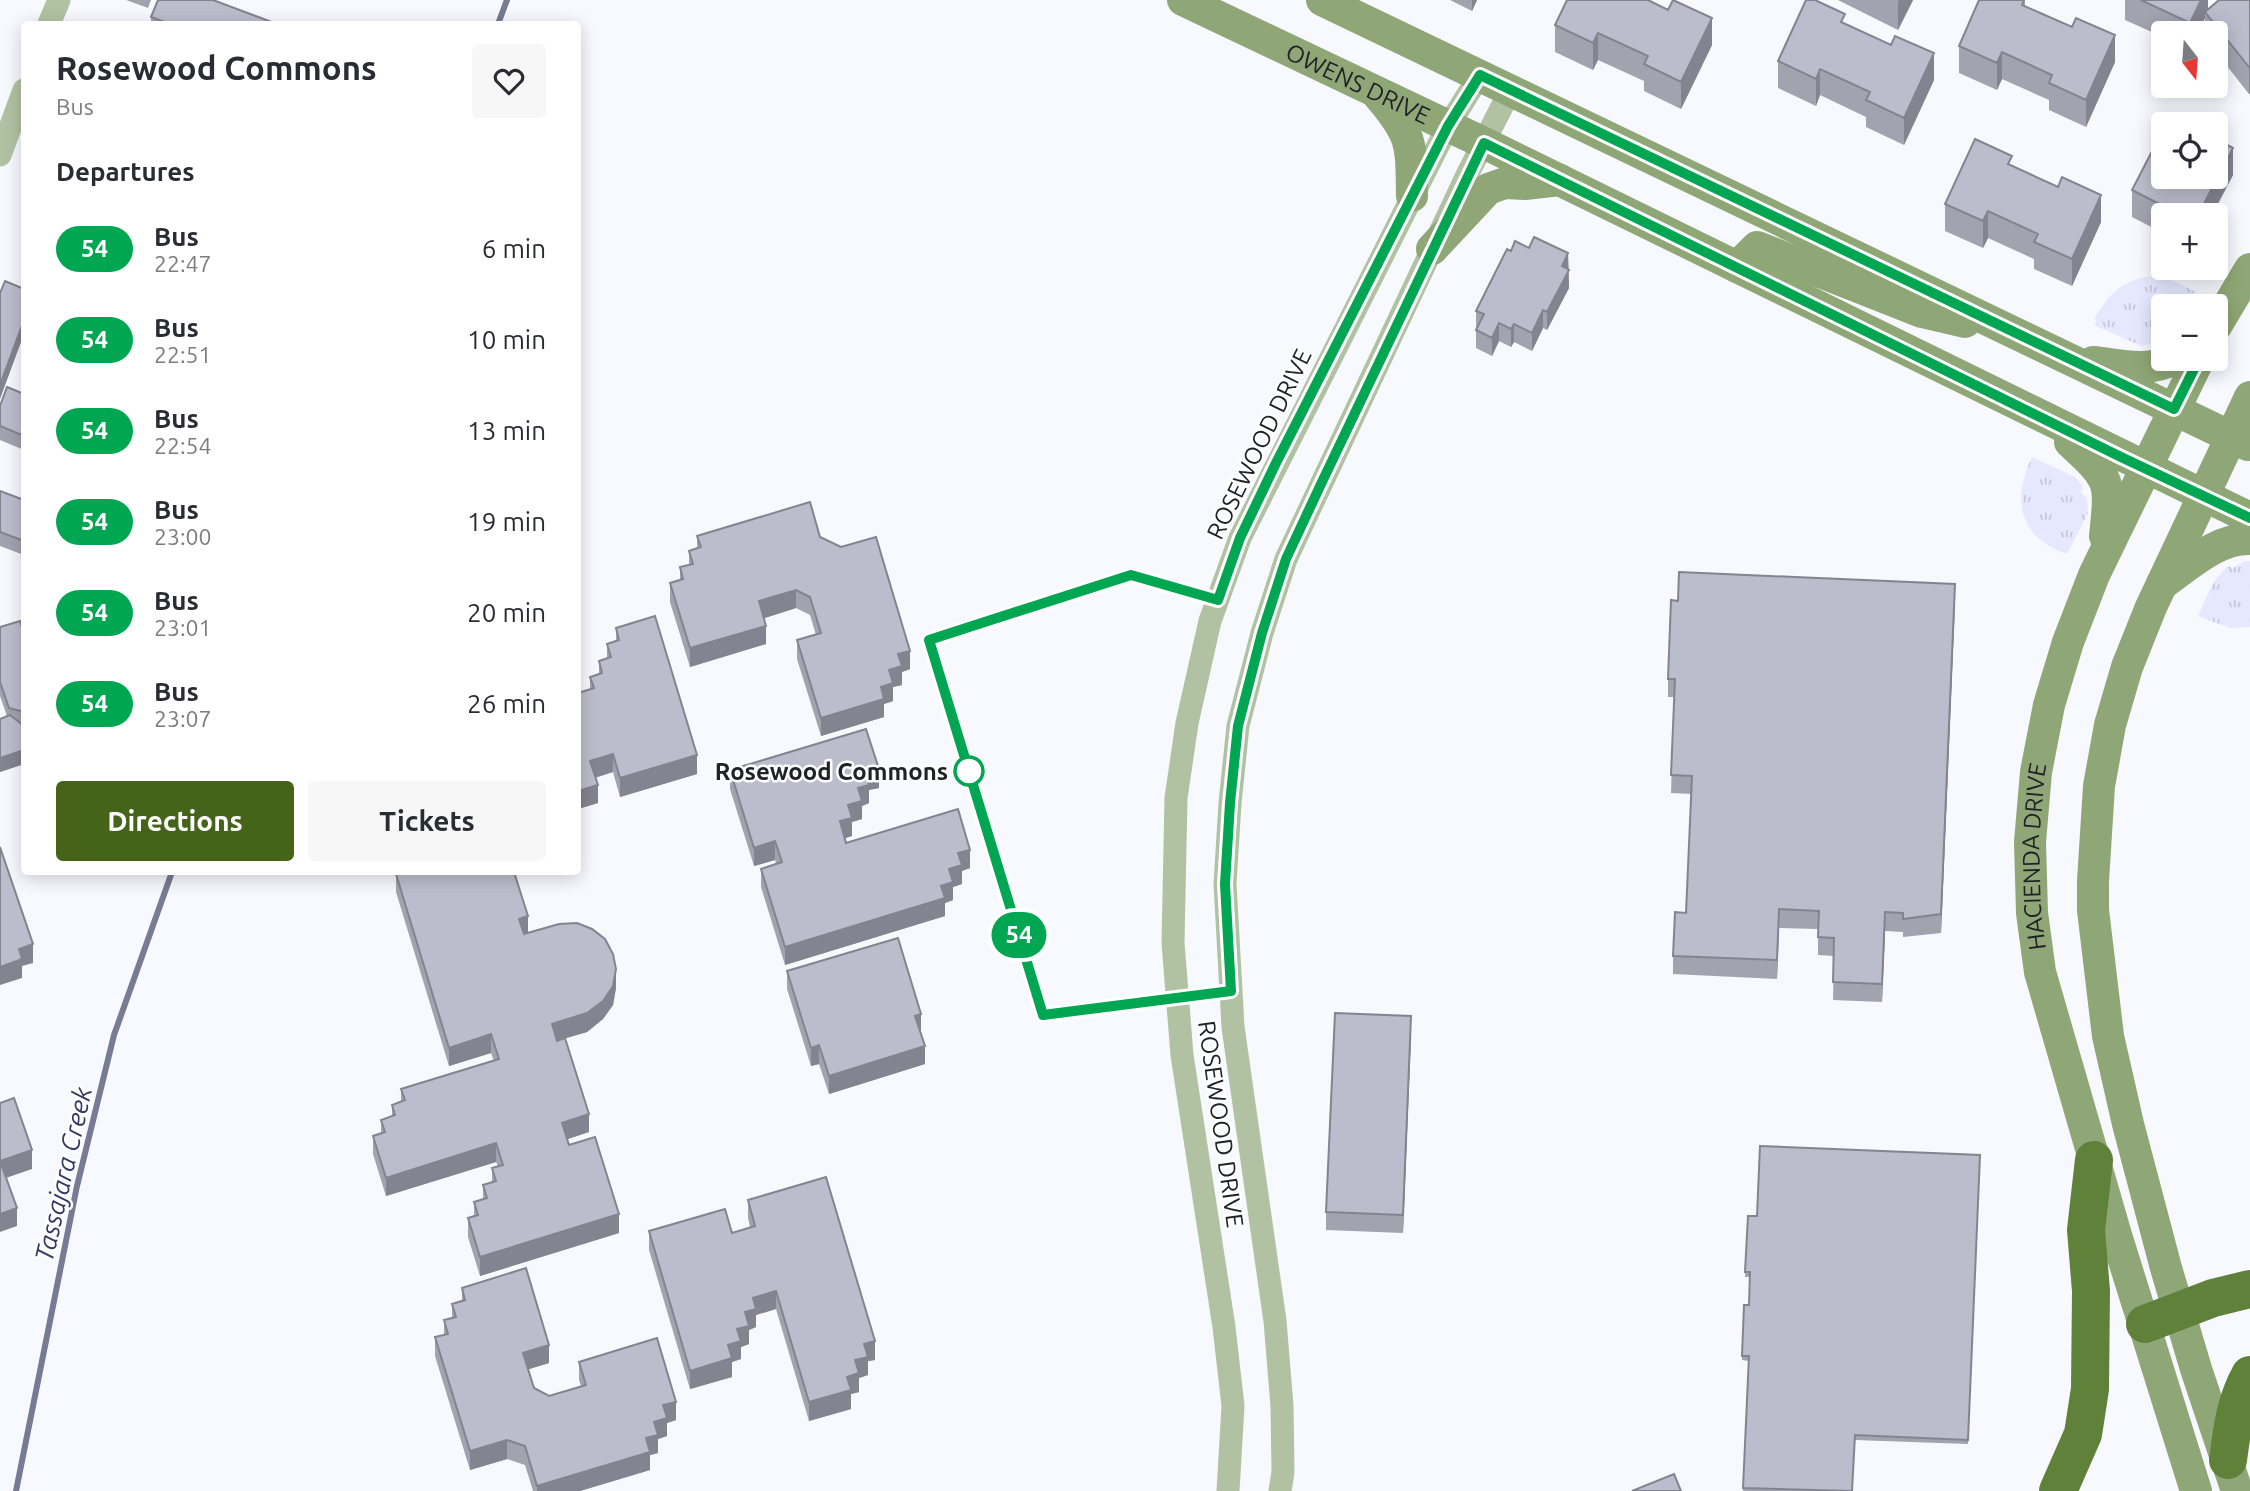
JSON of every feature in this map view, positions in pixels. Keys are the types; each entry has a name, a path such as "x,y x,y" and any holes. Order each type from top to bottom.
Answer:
{"highway":[{"path":"2058,1491 2083,1434 2090,1389 2091,1291 2086,1230 2094,1160"},
{"path":"2162,1317 2217,1297 2250,1289"},
{"path":"2232,1475 2234,1415 2250,1376"}],"street":[{"path":"50,21 59,0"},
{"name":"OWENS DRIVE","path":"1183,0 1484,143 2250,518"},
{"path":"1322,0 2240,442"},
{"name":"ROSEWOOD DRIVE","path":"1228,1491 1233,1406 1222,1314 1182,1055 1172,927 1176,798 1187,723 1210,621 1240,538 1448,126 1480,75"},
{"name":"ROSEWOOD DRIVE","path":"1280,1491 1283,1472 1282,1406 1275,1321 1231,1002 1225,884 1237,739 1262,633 1286,559 1432,249 1511,89"},
{"path":"1373,90 1403,125 1409,141 1412,156 1412,197"},
{"path":"0,155 21,98"},
{"path":"1432,249 1488,189 1505,183 1560,180"},
{"path":"1737,267 1757,247 1922,312 2021,335"},
{"path":"2228,304 2250,269"},
{"path":"2073,360 2151,367"},
{"name":"HACIENDA DRIVE","path":"2193,371 2103,558 2068,642 2049,705 2036,772 2030,842 2032,913 2040,972 2094,1160 2162,1317 2196,1369 2232,1475"},
{"name":"HACIENDA DRIVE","path":"2196,1491 2128,1124 2108,1036 2092,910 2094,842 2099,786 2110,725 2127,667 2161,585 2203,496 2240,442 2250,397"},
{"path":"2044,419 2100,470 2107,485 2109,498 2103,558"},
{"path":"2161,585 2228,541 2250,539"}],"green space":[{"path":"2151,277 2151,280 2171,280 2196,292 2151,294 2150,344 2141,346 2094,325 2099,310 2112,294 2127,283"},
{"path":"2032,457 2075,477 2083,486 2080,492 2087,498 2088,513 2067,554 2038,538 2024,515 2022,488"},
{"path":"2250,561 2250,627 2230,628 2198,616 2218,576 2228,566 2233,568"}],"building":[{"path":"158,0 213,0 269,21 162,21 151,17"},
{"path":"1567,0 1648,0 1668,10 1673,0 1712,18 1681,82 1644,64 1648,56 1598,33 1593,43 1555,25"},
{"path":"1806,0 1815,0 1845,14 1841,22 1891,45 1895,36 1934,53 1904,118 1866,100 1870,92 1820,69 1816,79 1778,61"},
{"path":"1979,0 2024,0 2022,5 2072,27 2076,18 2115,35 2086,100 2049,83 2052,75 2002,52 1997,63 1959,46"},
{"path":"2141,0 2201,0 2191,21"},
{"path":"2219,0 2250,0 2249,67 2228,41 2228,21 2212,21 2205,12"},
{"path":"1975,139 2012,156 2008,164 2058,187 2062,177 2101,195 2072,259 2034,242 2038,234 1988,211 1983,221 1945,204"},
{"path":"2151,153 2151,189 2212,189 2204,203 2157,203 2132,190"},
{"path":"1534,237 1568,253 1562,266 1569,270 1547,312 1543,310 1532,333 1514,324 1511,329 1499,323 1492,338 1476,330 1484,314 1476,311 1507,249 1511,251 1515,241 1529,248"},
{"path":"5,281 21,288 21,328 0,385 0,293"},
{"path":"7,387 21,393 21,435 0,426 0,406"},
{"path":"0,491 21,499 21,540 0,532"},
{"path":"810,502 820,537 841,547 876,537 910,651 898,654 902,666 889,670 893,683 881,687 884,699 821,718 797,640 821,633 810,597 796,590 759,601 766,626 690,648 670,583 683,579 680,567 693,564 689,551 701,547 697,536"},
{"path":"1679,572 1955,584 1941,914 1903,919 1903,913 1885,912 1882,984 1833,982 1834,938 1818,937 1819,911 1779,909 1777,960 1673,956 1675,912 1686,913 1692,776 1671,775 1675,679 1668,679 1671,600 1678,601"},
{"path":"655,616 697,755 620,778 613,754 590,761 598,785 581,790 581,692 594,688 590,677 602,673 599,661 611,657 607,644 619,640 616,628"},
{"path":"20,621 21,624 21,711 9,708 0,682 0,627"},
{"path":"10,715 21,724 21,751 0,758 0,719"},
{"path":"866,729 879,769 866,773 869,785 858,788 862,801 848,805 852,818 840,821 846,843 958,809 970,850 958,853 962,865 949,869 953,882 941,886 945,898 785,947 761,869 782,862 775,841 754,848 730,770"},
{"path":"0,847 33,944 19,949 22,959 0,967"},
{"path":"396,875 515,875 528,916 519,919 524,934 559,924 577,923 592,929 605,939 613,954 616,969 613,986 603,1001 587,1013 552,1024 557,1041 565,1038 589,1114 562,1123 569,1145 595,1137 619,1214 480,1257 468,1218 478,1215 474,1202 487,1198 483,1185 496,1181 492,1168 503,1165 496,1143 386,1178 373,1136 385,1132 381,1120 395,1115 392,1105 405,1100 401,1089 499,1059 491,1034 449,1048"},
{"path":"898,938 921,1014 915,1016 925,1046 829,1076 819,1045 811,1048 787,971"},
{"path":"1335,1013 1411,1016 1403,1215 1326,1212"},
{"path":"14,1098 32,1150 0,1161 0,1103"},
{"path":"1760,1146 1980,1155 1968,1440 1855,1435 1852,1491 1743,1488 1749,1356 1742,1356 1744,1305 1749,1305 1750,1272 1745,1272 1748,1216 1757,1216"},
{"path":"0,1161 17,1208 0,1214"},
{"path":"826,1177 875,1341 864,1344 868,1357 855,1360 859,1373 847,1377 851,1390 809,1402 776,1291 753,1298 756,1309 745,1312 749,1326 737,1329 741,1341 728,1345 732,1358 690,1371 649,1231 725,1209 732,1233 755,1226 748,1200"},
{"path":"526,1268 549,1345 523,1353 534,1388 549,1396 586,1385 579,1362 657,1338 676,1402 663,1405 667,1418 654,1422 658,1435 646,1438 650,1452 537,1486 525,1446 507,1440 470,1451 435,1337 448,1334 444,1320 456,1317 452,1304 465,1300 462,1288"},
{"path":"1674,1474 1681,1491 1632,1491"}],"waterway":[{"name":"Tassajara Creek","path":"499,21 507,0"},
{"name":"Tassajara Creek","path":"16,1491 77,1186 114,1035 171,875"}],"bus line":[{"name":"54","path":"2193,371 2174,409 1480,75 1448,126 1276,463 1240,538 1218,600 1131,575 929,640 1043,1015 1231,991 1225,884 1230,803 1238,726 1262,633 1286,559 1484,143 2250,518"}],"place":[{"name":"Rosewood Commons","path":"969,771"}]}
